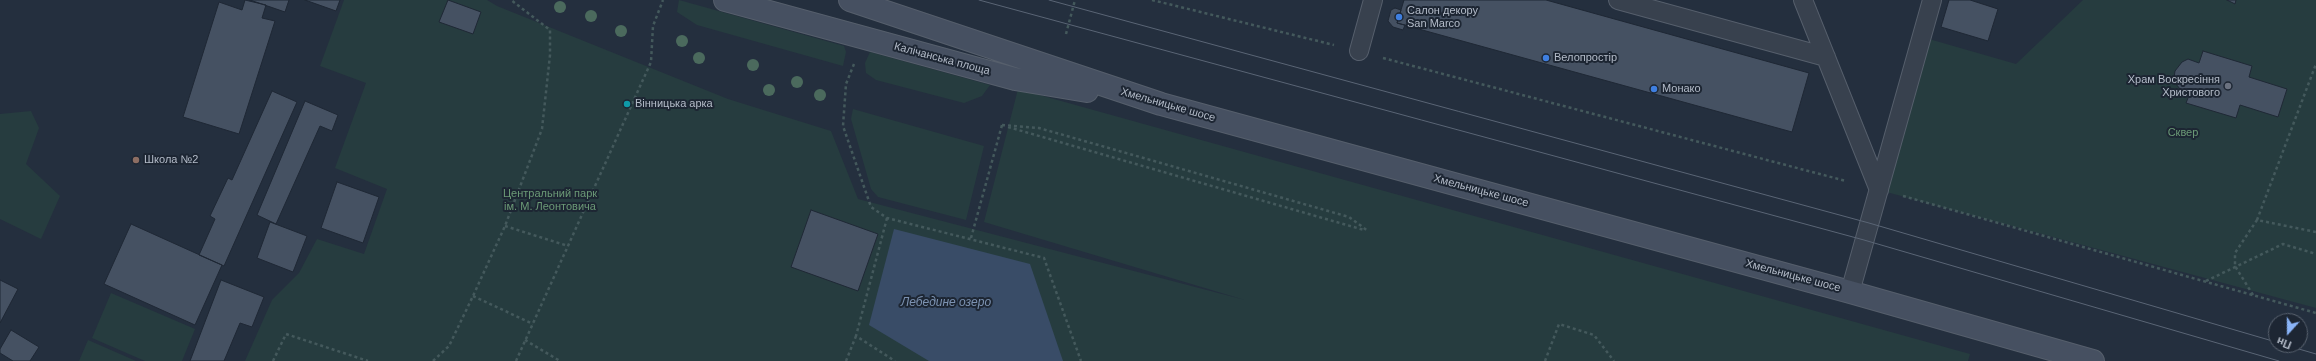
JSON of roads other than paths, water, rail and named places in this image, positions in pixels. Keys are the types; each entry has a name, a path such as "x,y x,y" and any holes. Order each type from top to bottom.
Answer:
{"main road":[{"name":"Калічанська площа","path":"725,0 1015,79 1161,104"},
{"path":"850,0 871,4"},
{"name":"Хмельницьке шосе","path":"871,4 1161,104 1850,292 2093,361"}],"lane":[{"path":"1359,51 1373,0"},
{"path":"1618,0 1826,57"},
{"path":"1803,0 1880,190"},
{"path":"1850,292 1880,190 1932,0"}],"water":[{"name":"Лебедине озеро","path":"894,229 1030,264 1063,361 929,361 869,325"}],"tram line":[{"path":"979,0 1864,240 2279,361"},
{"path":"1049,0 1869,223 2268,340"},
{"path":"2308,352 2316,354"}],"place":[{"name":"Салон декору San Marco","path":"1399,17"},
{"name":"Велопростір","path":"1546,58"},
{"name":"Храм Воскресіння Христового","path":"2228,86"},
{"name":"Монако","path":"1654,89"},
{"name":"Вінницька арка","path":"627,104"},
{"name":"Школа №2","path":"136,160"}],"park label":[{"name":"Сквер","path":"2183,133"},
{"name":"Центральний парк ім. М. Леонтовича","path":"550,200"}]}
